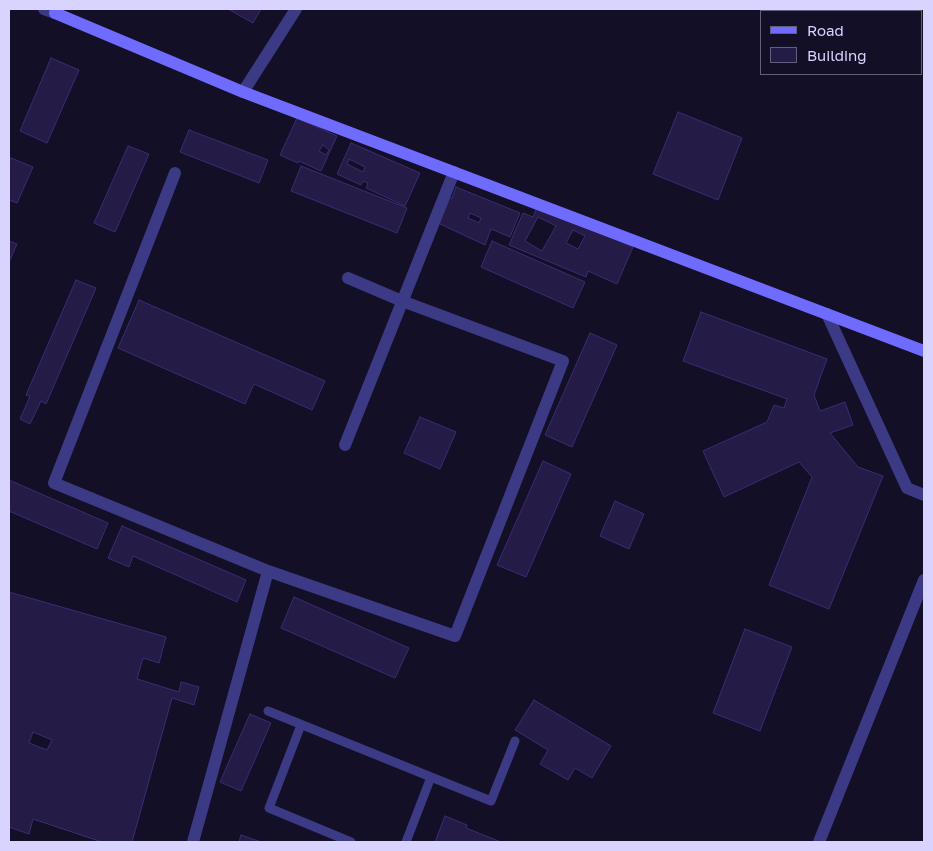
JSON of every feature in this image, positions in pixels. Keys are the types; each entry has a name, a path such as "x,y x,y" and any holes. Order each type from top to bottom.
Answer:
{"street":[{"path":"244,92 296,9"},
{"path":"52,10 244,92 924,351"},
{"path":"345,445 454,172"},
{"path":"174,173 54,483 268,571 455,636 563,361 402,301 348,278"},
{"path":"827,314 908,488 924,495"},
{"path":"193,842 268,571"},
{"path":"819,842 924,580"}],"lane":[{"path":"268,711 491,802 515,741"},
{"path":"302,724 269,808 350,842"},
{"path":"406,842 431,777"}],"building":[{"path":"228,9 261,9 253,23"},
{"path":"51,58 79,70 47,143 20,131"},
{"path":"678,112 742,138 718,200 653,174"},
{"path":"297,118 337,136 321,171 280,155","holes":["323,145 329,150 326,155 319,151"]},
{"path":"189,130 268,160 259,183 180,152"},
{"path":"351,143 420,173 405,206 366,188 368,183 363,181 361,185 337,174","holes":["349,159 365,167 363,172 347,164"]},
{"path":"128,146 149,154 115,232 94,223"},
{"path":"11,158 33,167 17,203 9,200 9,163"},
{"path":"301,166 407,208 397,233 291,191"},
{"path":"456,187 520,213 510,237 491,229 485,245 438,223 448,197 452,198","holes":["470,213 481,218 479,223 468,218"]},
{"path":"537,207 633,247 617,284 588,271 586,277 509,245 523,213 533,217","holes":["538,217 556,226 542,251 525,241","573,230 585,236 578,249 566,243"]},
{"path":"9,241 17,244 10,260 9,259"},
{"path":"492,241 585,282 573,308 481,267"},
{"path":"76,280 96,288 46,404 41,401 30,424 20,419 30,396 26,395"},
{"path":"139,300 325,381 312,410 254,384 245,404 118,348"},
{"path":"701,312 827,359 814,395 820,411 845,402 853,425 830,433 858,467 883,476 829,609 769,585 812,477 799,462 724,497 703,451 767,422 774,405 784,408 787,399 683,361"},
{"path":"590,333 617,345 572,447 545,435"},
{"path":"420,417 456,432 440,469 404,453"},
{"path":"543,461 571,474 526,577 497,565"},
{"path":"9,480 108,523 97,549 9,511"},
{"path":"615,501 644,514 629,549 600,536"},
{"path":"122,526 246,580 237,602 133,556 129,567 108,558"},
{"path":"9,592 166,637 159,663 143,658 137,679 179,692 181,682 199,687 194,705 172,698 132,842 102,842 33,819 29,834 9,827","holes":["33,732 52,740 47,750 29,743"]},
{"path":"294,597 409,648 395,678 281,628"},
{"path":"745,629 792,647 760,731 713,713"},
{"path":"534,700 611,746 592,778 575,768 568,780 540,764 548,750 515,730"},
{"path":"250,714 271,723 241,791 220,782"},
{"path":"445,816 467,825 466,828 501,842 435,842"},
{"path":"241,835 261,842 239,842"}]}
